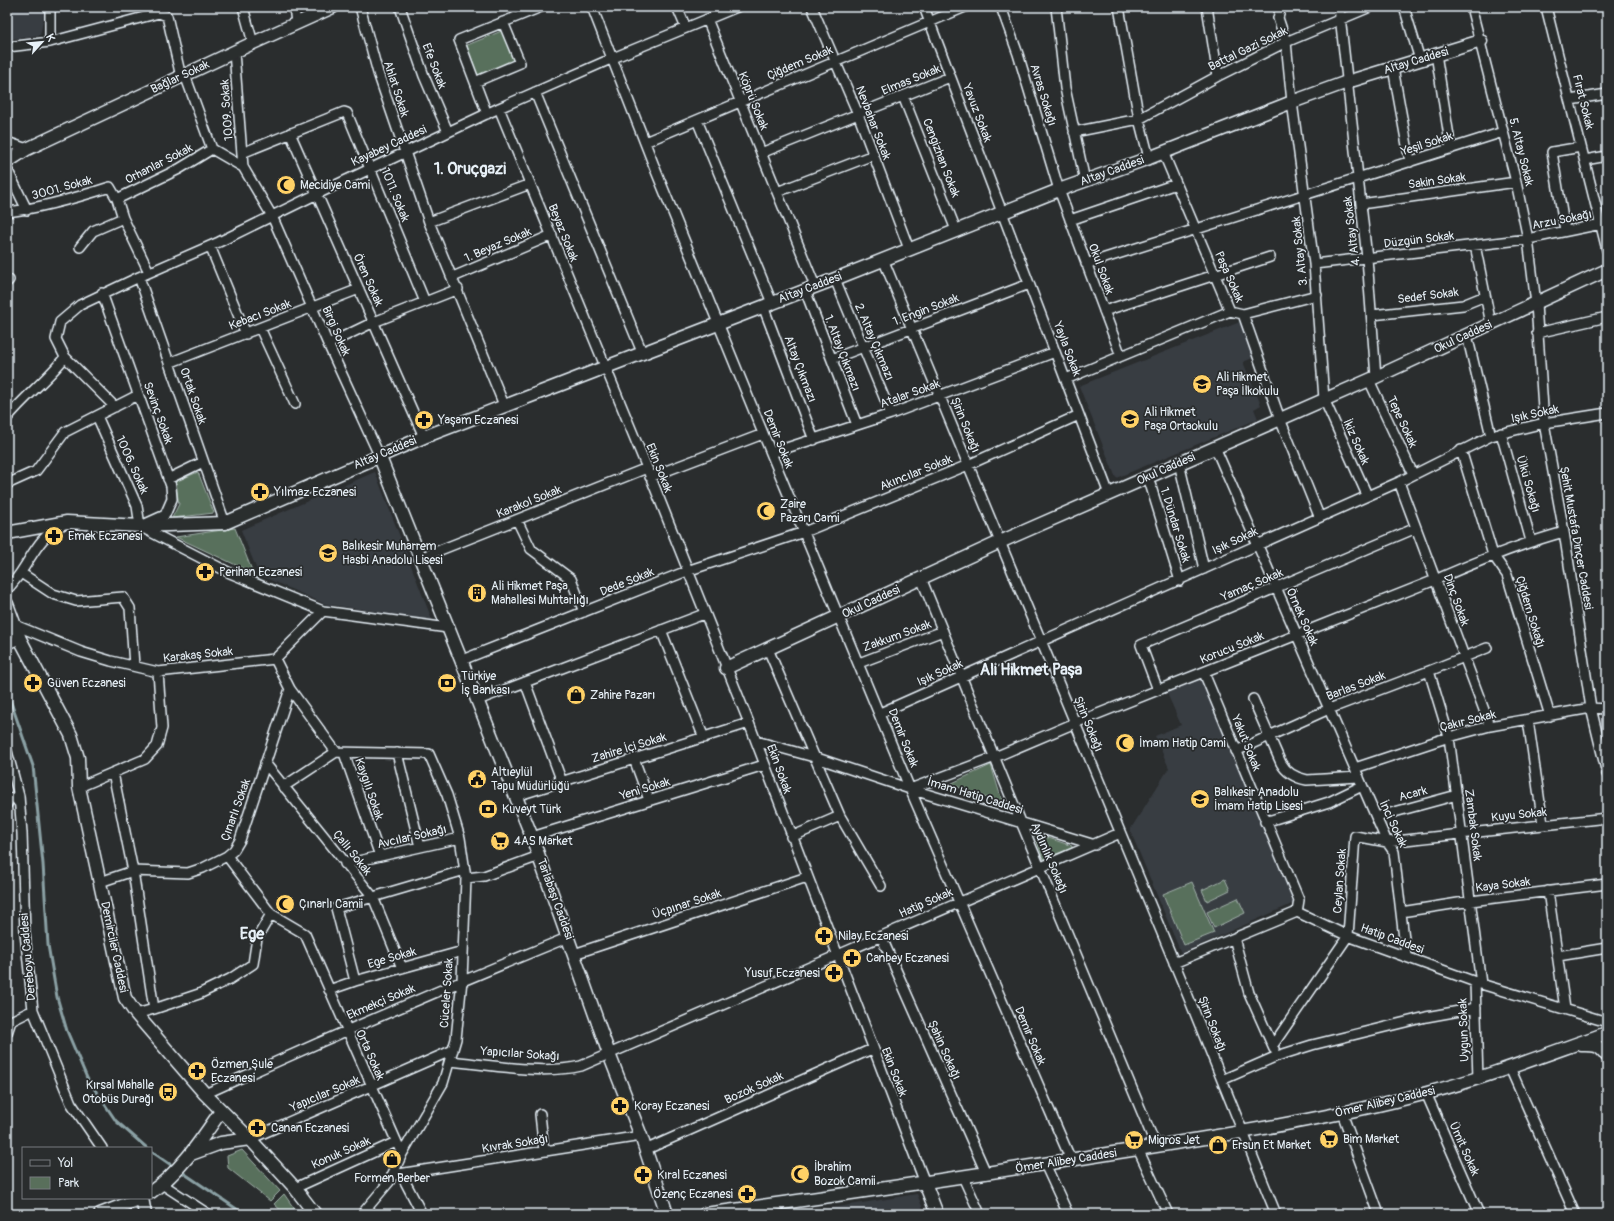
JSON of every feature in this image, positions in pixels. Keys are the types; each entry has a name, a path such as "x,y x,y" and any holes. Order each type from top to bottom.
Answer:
{"main road":[{"name":"Bağlar Sokak","path":"7,162 27,149 333,7"},
{"name":"Altay Caddesi","path":"7,533 67,522 140,526 225,523 379,455 504,405 719,324 1085,180 1149,158 1347,82 1481,41"},
{"name":"Okul Caddesi","path":"726,668 1000,542 1373,378 1607,270"},
{"name":"Tarlabaşı Caddesi","path":"379,455 532,837 641,1136 667,1214"},
{"path":"7,604 15,625"},
{"name":"Demirciler Caddesi","path":"15,625 13,642 71,735 78,758 78,787 125,998 136,1014 205,1094 250,1139 295,1188 315,1214"},
{"name":"Ömer Alibey Caddesi","path":"705,1214 925,1183 1045,1164 1243,1132 1342,1113 1426,1093 1478,1078 1607,1033"},
{"path":"1572,1045 1594,1045 1601,1048 1607,1056"},
{"path":"152,1191 162,1184 191,1154 221,1111"},
{"path":"191,1154 221,1143 250,1139"},
{"path":"925,1183 937,1214"},
{"path":"100,1214 139,1199"},
{"path":"142,1199 145,1214"}],"street":[{"path":"7,47 50,42 50,7"},
{"path":"243,7 253,43"},
{"path":"294,7 296,23"},
{"name":"Ahlat Sokak","path":"360,7 378,73 429,222 458,289 504,405"},
{"name":"Efe Sokak","path":"400,7 424,76 448,132"},
{"path":"488,114 459,40 541,7"},
{"name":"Demir Sokak","path":"592,7 763,434 880,713 910,789 1070,1160"},
{"path":"677,7 686,28"},
{"name":"Kayabey Caddesi","path":"115,407 65,357 56,340 60,322 80,305 148,272 210,246 499,108 707,19 727,9 737,7"},
{"name":"Nevbahar Sokak","path":"812,7 858,114 909,248"},
{"name":"Yavuz Sokak","path":"924,7 1002,212"},
{"name":"Çiğdem Sokak","path":"645,142 965,7"},
{"name":"Avras Sokağı","path":"1001,7 1018,54 1059,190"},
{"path":"1056,7 1065,88 1085,180"},
{"path":"1118,7 1139,119 1149,158"},
{"path":"1207,7 1218,76"},
{"name":"3. Altay Sokak","path":"1281,7 1278,18 1286,42 1292,102 1314,264 1324,399"},
{"name":"4. Altay Sokak","path":"1339,7 1367,258 1372,315 1373,378"},
{"name":"Battal Gazi Sokak","path":"1074,132 1139,119 1218,76 1286,42 1370,7"},
{"path":"1404,7 1420,60"},
{"name":"5. Altay Sokak","path":"1471,7 1481,41 1516,182 1528,238 1536,304"},
{"name":"Fırat Sokak","path":"1546,7 1607,250"},
{"name":"Orhanlar Sokak","path":"50,42 159,13 167,16 183,76 212,149 178,169 117,199 123,218 148,272"},
{"name":"Köprü Sokak","path":"707,19 777,192 810,288"},
{"path":"475,82 520,63 503,22"},
{"name":"1009. Sokak","path":"234,52 243,167"},
{"path":"1436,54 1451,149"},
{"path":"1393,68 1410,162"},
{"name":"Elmas Sokak","path":"858,114 950,77"},
{"path":"535,92 642,352"},
{"path":"1570,100 1607,94"},
{"name":"Cengizhan Sokak","path":"904,96 956,230"},
{"name":"Beyaz Sokak","path":"499,108 605,366"},
{"name":"1011. Sokak","path":"242,153 344,112 347,113 371,168 425,302"},
{"path":"761,153 858,114"},
{"name":"Altay Çıkmazı","path":"698,120 768,305 814,440"},
{"name":"Yeşil Sokak","path":"1086,264 1503,132"},
{"name":"Ören Sokak","path":"290,134 424,437"},
{"path":"7,142 27,149"},
{"path":"1564,231 1552,152 1581,147"},
{"path":"212,149 243,167"},
{"name":"Paşa Sokak","path":"1163,152 1230,311 1243,314 1280,419 1318,516"},
{"path":"777,192 873,154"},
{"path":"1585,160 1607,156"},
{"name":"Birgi Sokak","path":"243,167 272,216 379,455"},
{"path":"7,169 27,210"},
{"name":"Sakin Sokak","path":"1361,204 1516,182"},
{"path":"429,222 530,184"},
{"path":"1070,220 1176,184"},
{"name":"3001. Sokak","path":"7,212 27,210 75,199 110,187 117,199"},
{"name":"Okul Sokak","path":"1059,190 1121,356"},
{"name":"Yayla Sokak","path":"1002,212 1109,494"},
{"path":"80,247 93,232 123,218"},
{"name":"Arzu Sokağı","path":"1528,238 1601,224"},
{"name":"1. Beyaz Sokak","path":"453,277 552,235"},
{"name":"Düzgün Sokak","path":"1314,264 1528,238"},
{"path":"1475,245 1491,324"},
{"path":"210,246 246,334"},
{"path":"1104,312 1270,257"},
{"name":"Şirin Sokağı","path":"883,259 1276,1214"},
{"name":"Ortak Sokak","path":"139,277 225,523"},
{"name":"2. Altay Çıkmazı","path":"835,279 891,414"},
{"name":"1. Engin Sokak","path":"832,359 1029,284"},
{"name":"1. Altay Çıkmazı","path":"810,288 832,359 857,425"},
{"name":"Kebacı Sokak","path":"169,363 359,289"},
{"path":"328,344 374,322 458,289"},
{"name":"Sevinç Sokak","path":"102,294 168,479 172,499 165,515 140,526"},
{"path":"1243,314 1317,295"},
{"name":"Sedef Sokak","path":"1372,315 1463,305 1485,296"},
{"name":"Şehit Mustafa Dinçer Caddesi","path":"1536,304 1544,423 1564,532 1591,708 1606,768"},
{"path":"1066,379 1230,311"},
{"path":"1538,332 1607,317"},
{"path":"260,328 295,404"},
{"path":"1467,335 1491,436"},
{"name":"Atalar Sokak","path":"771,453 891,414 1055,352"},
{"path":"7,418 65,357"},
{"name":"Ekin Sokak","path":"605,366 749,724 872,1049 925,1183"},
{"name":"Tepe Sokak","path":"1373,378 1413,474"},
{"path":"7,484 36,471 65,432 138,395"},
{"name":"İkiz Sokak","path":"1324,399 1367,495"},
{"name":"Işık Sokak","path":"880,713 1180,580 1318,516 1399,482 1491,436 1544,423 1607,413"},
{"name":"Akıncılar Sokak","path":"804,532 968,465 1079,415"},
{"name":"1006. Sokak","path":"97,416 137,506 140,526"},
{"name":"Ülkü Sokağı","path":"1501,433 1531,541"},
{"path":"650,477 763,434"},
{"name":"Örnek Sokak","path":"1215,447 1329,709"},
{"name":"Çiğdem Sokağı","path":"1461,450 1493,555 1506,575 1550,716"},
{"path":"168,479 203,462"},
{"path":"1179,463 1204,569"},
{"name":"Karakol Sokak","path":"420,558 647,468"},
{"name":"1. Dündar Sokak","path":"1148,477 1180,580"},
{"name":"Dinç Sokak","path":"1399,482 1490,726"},
{"path":"517,520 531,549 571,579 584,612"},
{"path":"7,590 21,573 38,544 53,530 67,522"},
{"name":"Altay Caddesi","path":"140,526 230,573 324,611 448,628"},
{"name":"Yamaç Sokak","path":"1158,690 1141,645 1416,528"},
{"name":"Dede Sokak","path":"462,660 688,571 804,532"},
{"name":"Korucu Sokak","path":"910,789 995,757 1074,723 1204,673 1297,634 1435,580 1493,555 1531,541 1564,532"},
{"path":"21,573 53,594 76,600 123,597 130,608 134,666"},
{"name":"Aydınlık Sokağı","path":"921,578 1156,1146"},
{"path":"275,659 324,611"},
{"path":"478,700 704,614"},
{"name":"Karakaş Sokak","path":"15,625 81,652 158,672 275,659"},
{"path":"661,630 704,738"},
{"name":"Zakkum Sokak","path":"859,663 943,631"},
{"name":"Barlas Sokak","path":"1236,751 1329,709 1429,672 1487,648"},
{"path":"768,649 840,816 880,886"},
{"name":"Kaygılı Sokak","path":"275,659 290,689 340,752 380,856"},
{"path":"78,787 145,759 157,746 162,728 158,672"},
{"name":"Zambak Sokak","path":"1429,672 1449,737 1471,901 1478,983"},
{"name":"Yakut Sokak","path":"1204,673 1265,822 1299,900 1297,912"},
{"path":"525,682 562,782"},
{"name":"Çınarlı Sokak","path":"100,882 133,871 188,873 203,868 227,856 234,850 240,840 290,689"},
{"path":"1253,699 1282,766 1288,772 1299,778 1311,780 1360,782"},
{"name":"Çakır Sokak","path":"1354,768 1449,737 1490,726 1591,708 1607,709"},
{"name":"İnci Sokak","path":"1329,709 1387,842 1394,852 1406,956"},
{"path":"1528,720 1544,824"},
{"name":"Zahire İçi Sokak","path":"516,796 749,724"},
{"name":"İmam Hatip Caddesi","path":"756,742 814,757 910,789 1095,845"},
{"name":"Dereboyu Caddesi","path":"7,751 15,780 19,803 25,933 33,1010 71,1103 101,1147"},
{"path":"283,787 340,752 396,753 420,847"},
{"name":"Cüceler Sokak","path":"362,1214 397,1174 402,1154 443,1083 456,1039 462,980 465,874 460,838 447,795 429,754 396,753"},
{"path":"634,759 649,800"},
{"name":"Çallı Sokak","path":"265,763 373,897 402,968"},
{"name":"Yeni Sokak","path":"532,837 764,765"},
{"path":"113,773 133,871 154,1009"},
{"path":"1265,822 1329,802 1360,782"},
{"name":"Acark","path":"1376,817 1457,795"},
{"path":"7,804 9,799 14,797 19,803"},
{"path":"791,837 840,816"},
{"name":"Kuyu Sokak","path":"1387,842 1607,818"},
{"name":"Hatip Sokak","path":"610,1054 1120,834"},
{"name":"Ceylan Sokak","path":"1348,936 1356,836 1387,842"},
{"name":"Avcılar Sokağı","path":"345,864 460,838"},
{"path":"136,1014 199,994 230,979 253,964 257,938 271,914 227,856"},
{"path":"355,981 336,908 373,897 465,874 484,876 539,856"},
{"name":"Üçpınar Sokak","path":"574,954 807,876"},
{"name":"Kaya Sokak","path":"1401,912 1471,901 1607,884"},
{"path":"1548,891 1565,1009"},
{"path":"1174,963 1297,912"},
{"name":"Hatip Caddesi","path":"1297,912 1348,936 1478,983 1607,1022"},
{"name":"Orta Sokak","path":"271,914 305,934 346,1030 402,1154"},
{"name":"Şahin Sokağı","path":"881,936 986,1173"},
{"path":"1272,1045 1348,936"},
{"name":"Ekmekçi Sokak","path":"205,1094 346,1030 462,980 568,937"},
{"path":"1234,938 1249,994 1277,1056"},
{"path":"1558,956 1607,948"},
{"name":"Ege Sokak","path":"329,990 355,981 463,951"},
{"name":"Uygun Sokak","path":"1478,983 1476,1008 1478,1078"},
{"path":"1222,1080 1277,1056 1312,1045 1426,1017 1476,1008"},
{"path":"7,1034 9,1021 33,1010"},
{"path":"1607,1037 1605,1049 1607,1056"},
{"name":"Bozok Sokak","path":"645,1150 872,1049"},
{"name":"Yapıcılar Sokak","path":"250,1139 372,1087 453,1050"},
{"name":"Yapıcılar Sokağı","path":"450,1061 538,1070 566,1069 581,1066 610,1054"},
{"path":"1510,1068 1575,1214"},
{"name":"Ümit Sokak","path":"1426,1093 1479,1214"},
{"path":"1342,1113 1379,1214"},
{"path":"540,1114 544,1151"},
{"name":"Kıvrak Sokağı","path":"397,1174 641,1136"},
{"name":"Konuk Sokak","path":"295,1188 396,1142"},
{"path":"1138,1149 1168,1214"},
{"path":"1045,1164 1068,1214"},
{"path":"397,1174 422,1214"},
{"path":"963,1177 980,1214"},
{"path":"162,1184 208,1214"}],"shaded area":[{"path":"7,7 44,7 45,12 40,35 7,40"},
{"path":"1240,322 1255,357 1243,362 1261,405 1254,409 1258,419 1116,478 1079,386"},
{"name":"Balıkesir Muharrem Hasbi Anadolu Lisesi","path":"375,472 432,620 325,604 259,575 241,530"},
{"name":"Balıkesir Anadolu İmam Hatip Lisesi","path":"1201,679 1294,903 1181,953 1130,830 1169,768 1155,736 1181,725 1167,693"},
{"path":"917,1194 925,1214 796,1214"}],"green space":[{"path":"504,30 517,61 478,77 465,46"},
{"path":"198,472 214,513 172,518 179,504 175,482"},
{"path":"235,528 253,573 176,537"},
{"path":"991,765 1003,804 950,784"},
{"path":"1034,833 1072,846 1072,848 1043,859"},
{"path":"1225,879 1230,890 1207,901 1202,890"},
{"path":"1192,882 1214,933 1184,945 1163,894"},
{"path":"1238,898 1245,913 1214,928 1207,912"},
{"path":"242,1150 280,1191 270,1201 228,1168 227,1156"},
{"path":"284,1194 298,1214 285,1214 274,1204"}],"waterway":[{"path":"7,691 33,766 43,864 48,945 57,997 67,1031 87,1078 116,1121 146,1147"},
{"path":"152,1152 174,1167"},
{"path":"179,1170 244,1214"}],"place":[{"name":"Mecidiye Cami","path":"286,185"},
{"name":"Ali Hikmet Paşa İlkokulu","path":"1202,384"},
{"name":"Ali Hikmet Paşa Ortaokulu","path":"1130,419"},
{"name":"Yaşam Eczanesi","path":"424,420"},
{"name":"Yılmaz Eczanesi","path":"260,492"},
{"name":"Zaire Pazarı Cami","path":"766,511"},
{"name":"Emek Eczanesi","path":"54,536"},
{"name":"Balıkesir Muharrem Hasbi Anadolu Lisesi","path":"328,553"},
{"name":"Perihan Eczanesi","path":"205,572"},
{"name":"Ali Hikmet Paşa Mahallesi Muhtarlığı","path":"477,593"},
{"name":"Güven Eczanesi","path":"33,683"},
{"name":"Türkiye İş Bankası","path":"447,683"},
{"name":"Zahire Pazarı","path":"576,695"},
{"name":"İmam Hatip Cami","path":"1125,743"},
{"name":"Altıeylül Tapu Müdürlüğü","path":"477,779"},
{"name":"Balıkesir Anadolu İmam Hatip Lisesi","path":"1200,799"},
{"name":"Kuveyt Türk","path":"488,809"},
{"name":"4AS Market","path":"500,841"},
{"name":"Çınarlı Camii","path":"285,904"},
{"name":"Nilay Eczanesi","path":"824,936"},
{"name":"Canbey Eczanesi","path":"852,958"},
{"name":"Yusuf Eczanesi","path":"834,973"},
{"name":"Özmen Şule Eczanesi","path":"197,1071"},
{"name":"Kırsal Mahalle Otobüs Durağı","path":"168,1092"},
{"name":"Koray Eczanesi","path":"620,1106"},
{"name":"Canan Eczanesi","path":"257,1128"},
{"name":"Bim Market","path":"1329,1139"},
{"name":"Migros Jet","path":"1134,1140"},
{"name":"Ersun Et Market","path":"1218,1145"},
{"name":"Formen Berber","path":"392,1159"},
{"name":"İbrahim Bozok Camii","path":"800,1174"},
{"name":"Kıral Eczanesi","path":"643,1175"},
{"name":"Özenç Eczanesi","path":"747,1194"}],"district":[{"name":"1. Oruçgazi","path":"470,169"},
{"name":"Ali Hikmet Paşa","path":"1031,670"},
{"name":"Ege","path":"252,934"}]}
